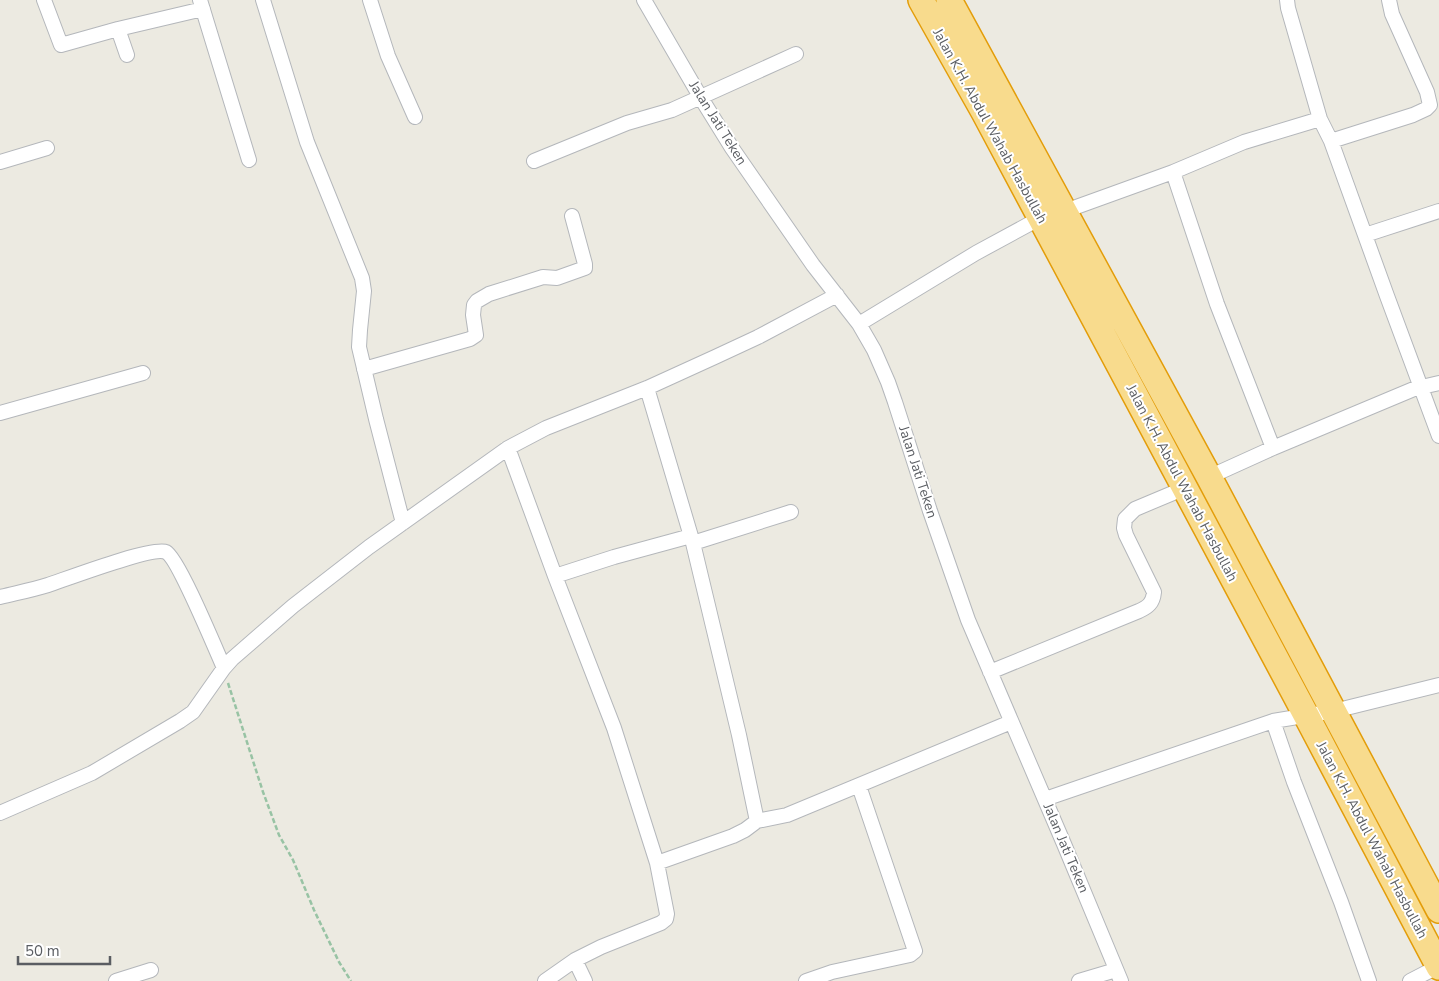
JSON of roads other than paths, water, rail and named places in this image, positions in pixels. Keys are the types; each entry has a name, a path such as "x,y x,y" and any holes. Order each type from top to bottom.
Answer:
{"highway":[{"name":"Jalan K.H. Abdul Wahab Hasbullah","path":"922,0 969,84 1185,488 1439,967"},
{"path":"942,0 984,75 984,84 969,84"},
{"name":"Jalan K.H. Abdul Wahab Hasbullah","path":"949,0 1209,477 1439,910"},
{"path":"1003,98 997,96 990,103 1045,218 1045,227"}],"street":[{"path":"44,0 61,45 201,4 248,160"},
{"path":"264,0 307,142 362,278 364,291 360,347 403,523"},
{"path":"370,0 388,56 416,117"},
{"name":"Jalan Jati Teken","path":"644,0 732,148 794,239 859,324 874,350 888,382 961,601 1118,976"},
{"path":"1287,0 1320,120 1330,141 1439,436"},
{"path":"1330,141 1413,115 1434,105 1430,102 1428,92 1392,14 1389,0"},
{"path":"118,29 128,55"},
{"path":"534,161 627,123 672,110 796,54"},
{"path":"1064,212 1173,172 1244,142 1320,120"},
{"path":"0,162 48,148"},
{"path":"1173,172 1217,304 1272,448"},
{"path":"1365,236 1439,211"},
{"path":"364,369 470,339 476,335 473,315 474,306 477,301 489,294 543,277 557,278 585,268 572,216"},
{"path":"859,324 976,253 1033,222 1045,227"},
{"path":"0,814 92,773 193,712 232,659 293,606 369,547 508,448 546,428 647,388 758,337 837,295"},
{"path":"0,413 143,373"},
{"path":"1209,477 1272,448 1421,386 1439,383"},
{"path":"647,388 692,540 739,735 757,821"},
{"path":"508,448 614,728 656,863 667,914 661,923 601,947 575,960 546,981"},
{"path":"990,672 1140,611 1150,604 1153,601 1154,592 1126,534 1124,528 1125,519 1135,510 1185,488"},
{"path":"555,576 614,557 692,540 791,512"},
{"path":"0,597 48,585 106,565 163,551 170,555 183,578 224,668"},
{"path":"1045,798 1273,722 1334,711 1439,684"},
{"path":"656,863 733,836 757,821 787,815 1011,722"},
{"path":"1273,722 1369,981"},
{"path":"806,981 832,972 910,955 915,951 859,786"},
{"path":"575,960 585,981"},
{"path":"1410,981 1439,967"},
{"path":"116,981 151,970"},
{"path":"1078,981 1118,976"}]}
